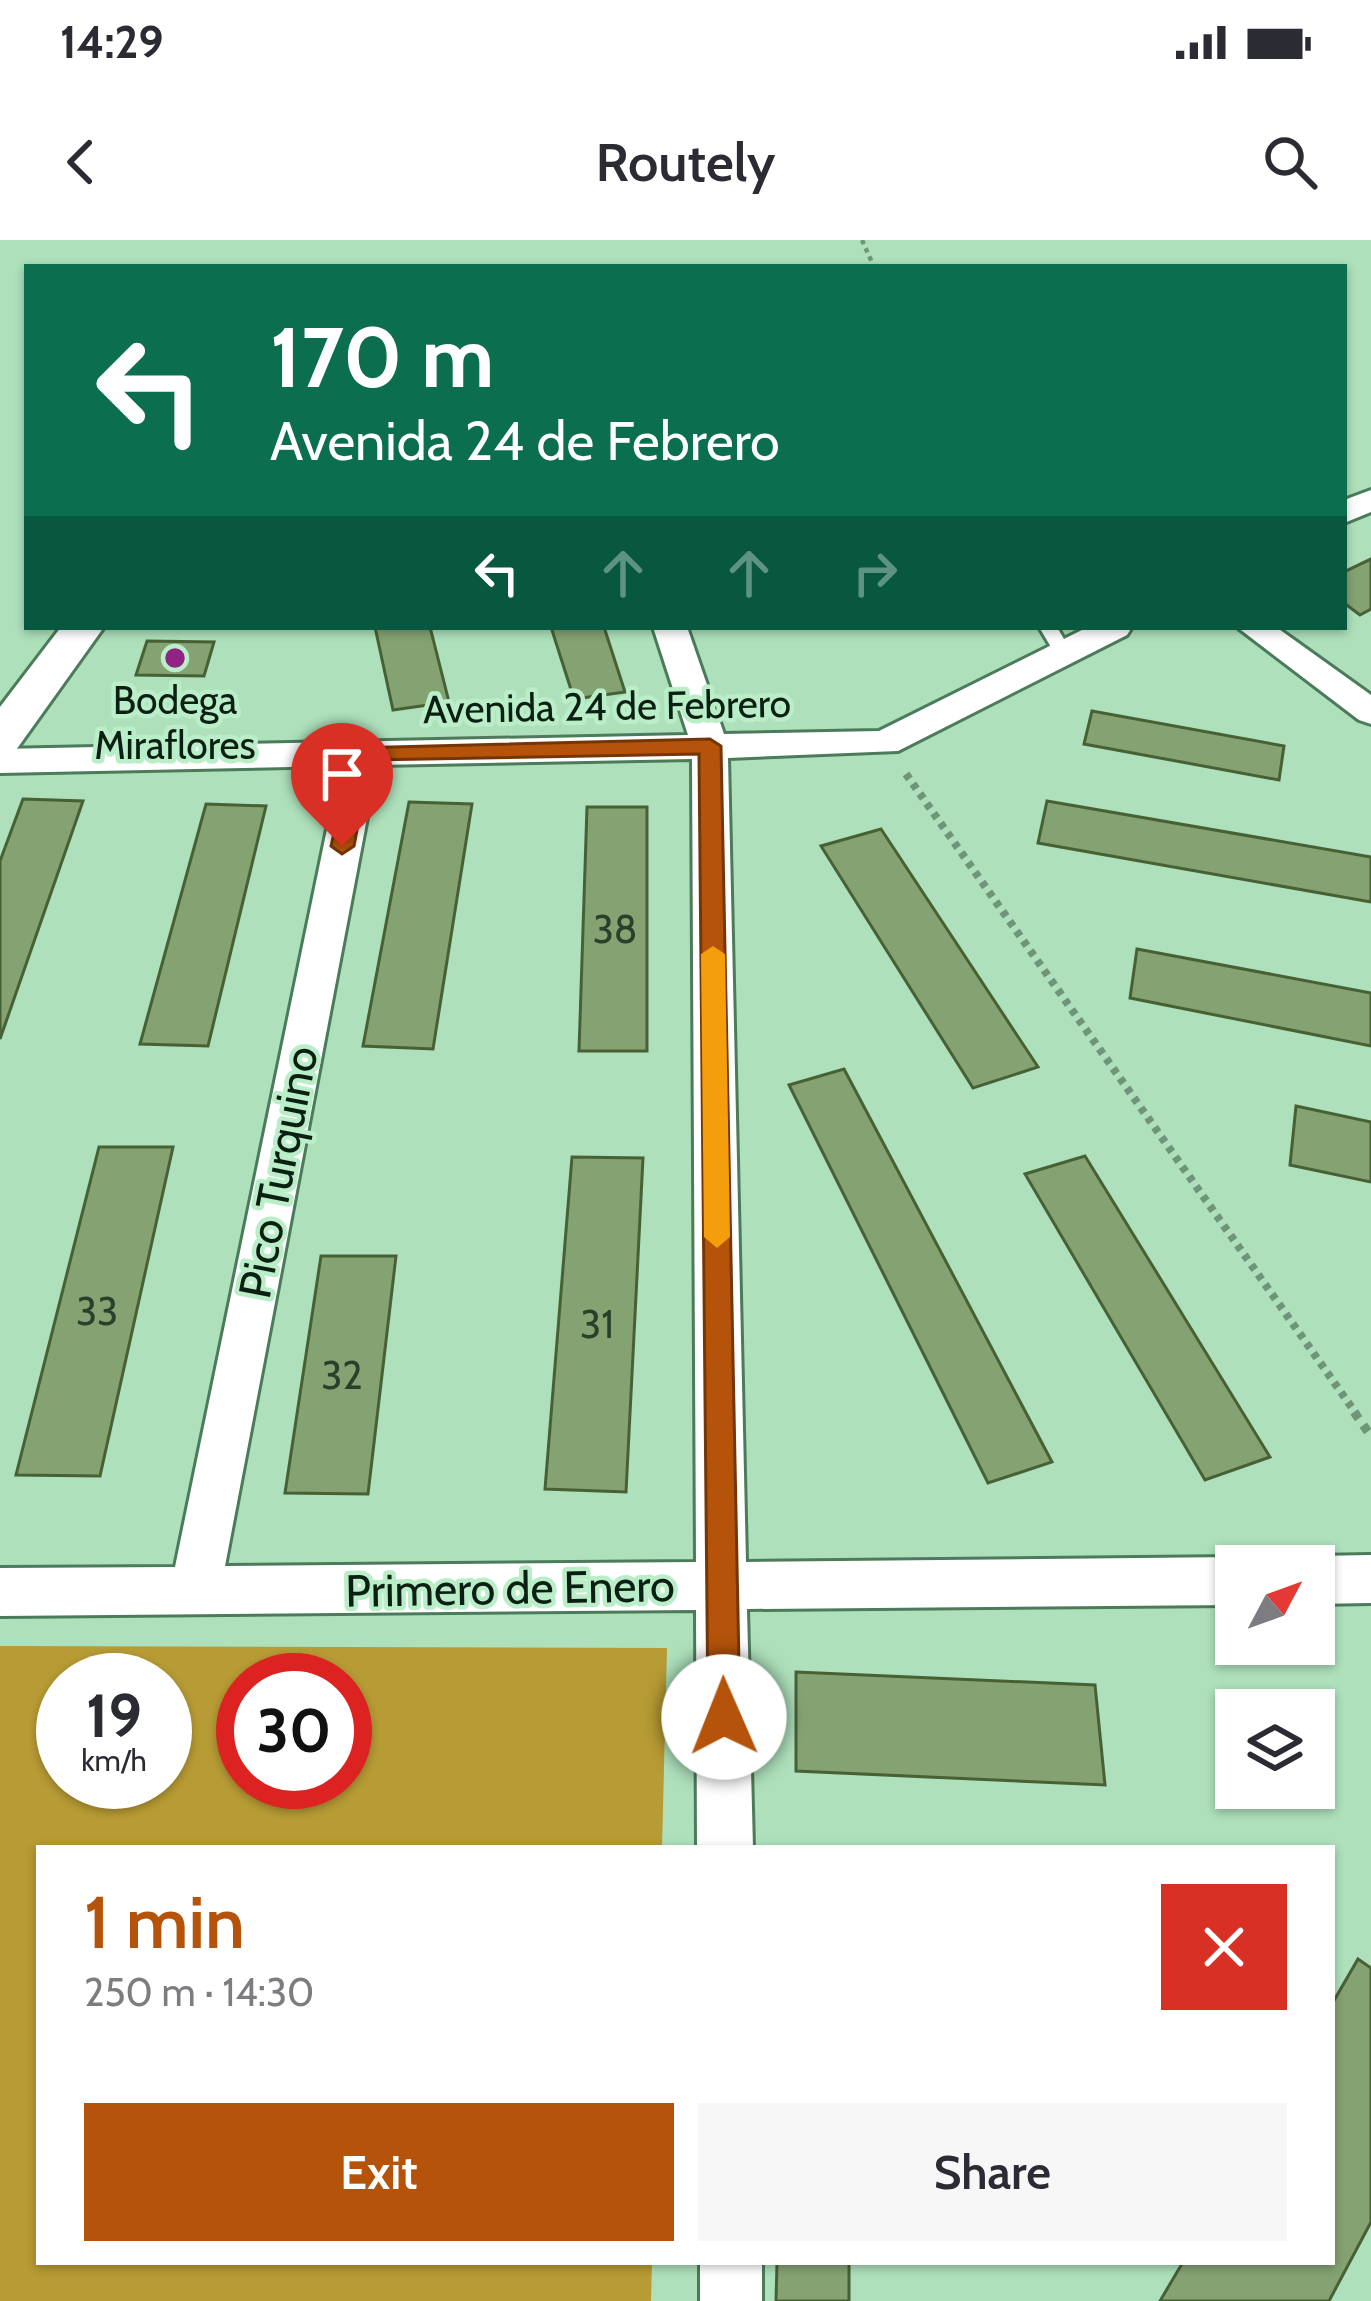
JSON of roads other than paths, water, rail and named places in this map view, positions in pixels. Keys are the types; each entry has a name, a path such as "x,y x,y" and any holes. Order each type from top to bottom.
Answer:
{"street":[{"path":"0,739 81,630"},
{"path":"671,630 710,746 725,1845"},
{"name":"Avenida 24 de Febrero","path":"0,760 885,743 1056,640 1101,630"},
{"path":"1258,630 1371,712"},
{"name":"Pico Turquino","path":"195,1592 361,753"},
{"path":"1335,1580 1371,1579"},
{"name":"Primero de Enero","path":"0,1592 1215,1580"},
{"path":"731,2265 731,2301"}],"place":[{"name":"Bodega Miraflores","path":"175,658"}]}
